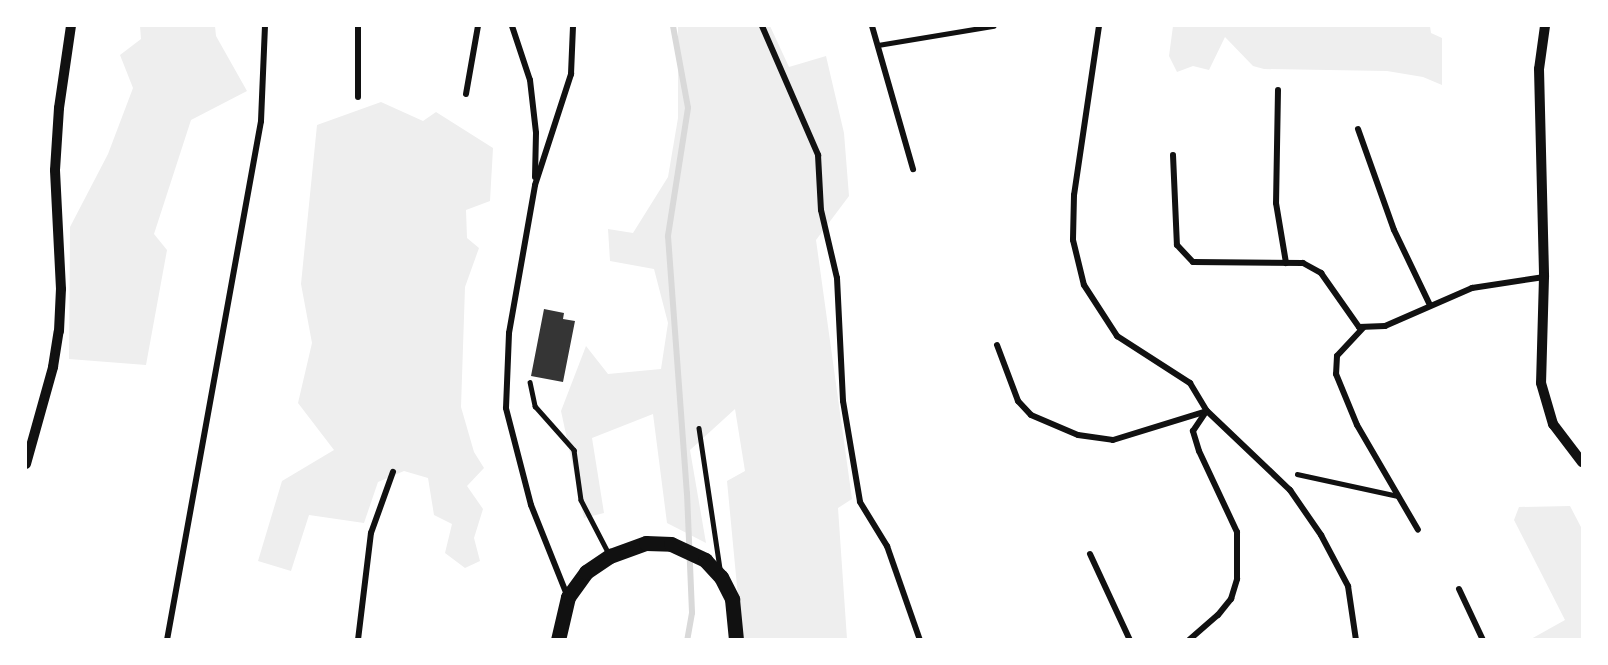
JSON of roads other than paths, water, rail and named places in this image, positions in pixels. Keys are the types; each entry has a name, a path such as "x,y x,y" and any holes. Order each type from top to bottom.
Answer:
{"main road":[{"path":"558,639 568,597 586,572 610,556 646,543 671,544 705,560 721,577 732,599 736,639"}],"street":[{"path":"26,464 53,367 58,331 61,289 55,170 59,108 71,26"},
{"path":"167,639 261,122 265,26"},
{"path":"358,26 358,97"},
{"path":"466,94 478,26"},
{"path":"512,26 530,80 536,133 535,185"},
{"path":"568,597 531,505 506,408 509,333 535,185 571,74 573,26"},
{"path":"762,26 818,155 821,210 837,278 843,401 860,502 887,546 920,639"},
{"path":"872,26 913,169"},
{"path":"1099,26 1074,195 1073,240 1084,285 1117,336 1190,384 1207,411 1290,490 1322,535 1348,586 1356,639"},
{"path":"1545,26 1539,87 1544,277 1540,340 1543,398 1553,424 1582,462"},
{"path":"1278,90 1276,202 1286,263"},
{"path":"1358,129 1394,230 1430,305"},
{"path":"1173,155 1177,245 1193,262 1304,263 1320,273 1353,320 1363,328"},
{"path":"1418,530 1357,425 1336,374 1337,356 1363,328 1385,326 1430,305 1490,284 1544,277"},
{"path":"997,345 1018,401 1032,415 1078,435 1113,440 1207,411"},
{"path":"1189,639 1218,615 1231,599 1237,579 1237,532 1199,451 1193,431 1207,411"},
{"path":"360,638 371,533 393,472"},
{"path":"1090,555 1130,639"},
{"path":"1459,589 1483,639"}],"lane":[{"path":"878,45 993,26"},
{"path":"530,382 535,406 574,450 581,500 610,556"},
{"path":"699,428 721,577"},
{"path":"1297,474 1398,496"}],"waterway":[{"path":"673,26 688,108 668,236 687,493 692,613 687,640"}]}
